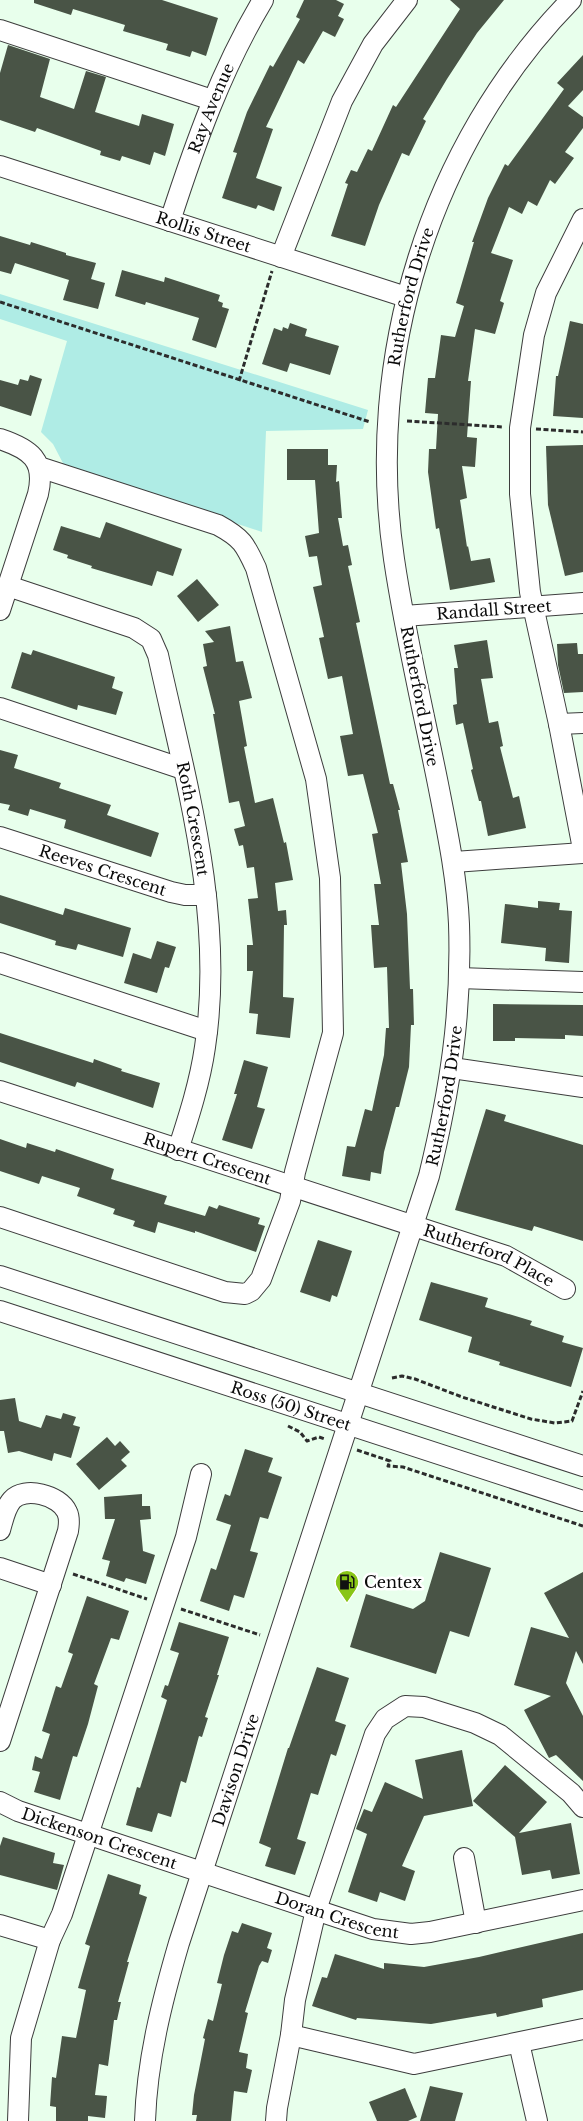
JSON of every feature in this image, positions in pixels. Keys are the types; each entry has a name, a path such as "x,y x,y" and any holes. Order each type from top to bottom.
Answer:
{"street":[{"name":"Ray Avenue","path":"170,221 192,152 212,100 237,46 263,0"},
{"path":"279,257 342,101 373,44 407,0"},
{"name":"Rutherford Drive","path":"349,1425 433,1160 447,1101 452,1068 459,978 459,924 454,862 393,558 388,506 387,443 392,367 406,297 432,220 464,148 502,85 535,41 571,0"},
{"path":"0,30 212,100"},
{"name":"Rollis Street","path":"0,166 406,297"},
{"path":"454,862 583,851 559,724 533,607 520,494 520,428 534,335 546,293 583,219"},
{"path":"0,439 25,448 39,466 41,476 38,494 0,610"},
{"path":"0,1217 225,1292 245,1294 261,1278 290,1201 334,1033 330,878 316,780 256,568 246,545 234,534 218,526 39,466"},
{"name":"Roth Crescent","path":"8,586 134,628 151,639 158,654 183,769 206,895 211,972 207,1031 196,1091 178,1150"},
{"name":"Randall Street","path":"404,616 583,604"},
{"path":"0,708 183,769"},
{"path":"559,724 583,723"},
{"name":"Reeves Crescent","path":"0,837 171,892 185,895 206,895"},
{"path":"0,963 207,1031"},
{"path":"459,978 583,982"},
{"path":"452,1068 583,1087"},
{"name":"Rupert Crescent","path":"0,1091 413,1225"},
{"name":"Rutherford Place","path":"413,1225 506,1256 565,1289"},
{"name":"Ross (50) Street","path":"0,1276 583,1466"},
{"name":"Ross (50) Street","path":"0,1310 583,1501"},
{"name":"Davison Drive","path":"145,2121 153,2049 162,2006 201,1872 349,1425"},
{"path":"12,2120 21,2038 50,1940 62,1914 186,1537 201,1474"},
{"path":"0,1530 11,1501 18,1495 35,1494 61,1504 67,1510 69,1524 51,1585 8,1692 0,1741"},
{"path":"0,1568 51,1585"},
{"path":"276,2121 295,2000 316,1910 375,1734 385,1719 405,1706 424,1707 476,1723 500,1735 571,1794 583,1807"},
{"name":"Dickenson Crescent","path":"0,1802 18,1811 201,1872"},
{"path":"464,1858 476,1923"},
{"name":"Doran Crescent","path":"201,1872 373,1929 394,1932 430,1932 583,1900"},
{"path":"0,1925 50,1940"},
{"path":"291,2035 414,2064 583,2029"},
{"path":"519,2043 537,2121"}],"path":[{"path":"240,381 279,257"},
{"path":"0,302 370,422"},
{"path":"406,420 583,432"},
{"path":"392,1378 402,1376 415,1379 462,1397 546,1422 572,1421 583,1391"},
{"path":"280,1423 300,1432 307,1441 318,1437"},
{"path":"367,1453 390,1461 388,1466 403,1467 583,1526"}],"shaded area":[{"path":"0,294 368,410 363,429 266,431 262,532 65,467 53,444 41,432 67,341 0,319"}],"building":[{"path":"34,0 162,0 218,18 206,56 192,51 190,57 166,50 168,44 123,31 125,25 73,9 71,15 34,3"},
{"path":"304,0 336,0 344,4 338,16 344,19 335,37 323,31 304,64 298,60 266,127 273,129 256,178 282,187 274,211 258,205 256,209 222,198 237,153 233,152 247,112 270,65 273,67 300,19 296,17"},
{"path":"450,0 504,0 477,33 447,79 423,119 426,121 409,156 402,153 379,205 365,246 331,236 348,184 345,183 351,170 357,172 368,149 372,151 393,105 396,107 460,9"},
{"path":"8,45 50,59 40,97 74,109 86,71 106,77 95,112 139,126 142,114 174,124 165,156 154,152 150,165 122,156 120,161 100,155 101,151 37,128 35,132 0,120 0,73"},
{"path":"583,55 583,90 568,106 583,117 583,128 565,152 574,158 555,184 550,180 537,206 528,201 522,214 509,207 491,253 513,260 500,301 504,303 495,334 475,329 468,381 471,381 467,437 477,438 475,467 462,466 467,498 460,500 471,561 490,558 495,582 450,590 439,528 436,529 428,472 429,449 436,449 438,414 425,413 428,378 435,378 441,335 455,337 464,306 456,303 474,242 472,242 488,198 505,164 508,166 564,89 557,83"},
{"path":"0,236 30,245 31,242 66,253 66,255 96,263 91,279 105,283 98,309 63,300 69,280 15,263 11,274 0,271"},
{"path":"122,270 164,282 165,277 220,295 218,301 223,303 222,307 229,309 216,348 192,340 199,318 146,302 145,305 115,296"},
{"path":"570,321 583,324 583,418 553,416 556,376 558,376"},
{"path":"290,323 307,329 305,336 339,346 330,375 290,363 287,372 262,364 274,328 282,331 283,327 288,329"},
{"path":"30,375 42,379 31,416 0,406 0,380 18,385 20,379 28,381"},
{"path":"583,445 583,572 565,576 548,505 546,446"},
{"path":"287,449 328,449 328,465 337,465 336,482 339,481 342,518 338,518 343,546 348,545 352,565 348,566 360,622 356,623 390,784 393,784 400,810 398,810 408,862 401,863 407,914 410,989 413,989 414,1025 411,1025 409,1067 399,1107 396,1107 384,1152 381,1174 371,1172 370,1181 342,1176 347,1146 355,1147 365,1109 372,1111 384,1055 386,1028 389,1028 387,967 374,968 371,925 379,925 374,884 381,884 372,834 378,833 363,774 348,776 340,736 353,734 342,676 328,679 319,638 324,637 313,587 322,585 317,556 309,557 305,536 319,533 315,480 287,480"},
{"path":"106,522 182,549 173,576 157,571 152,586 91,568 92,566 67,558 68,555 53,550 61,526 100,538"},
{"path":"197,579 219,605 198,622 177,596"},
{"path":"230,626 236,662 243,661 252,698 239,701 247,746 244,747 255,803 273,798 284,843 286,842 293,880 275,883 278,911 286,910 287,925 284,925 283,997 294,998 290,1038 256,1034 258,1014 249,1013 253,971 247,971 247,945 253,945 248,899 258,898 254,867 247,868 243,845 239,846 234,829 245,826 239,801 229,803 213,714 215,714 203,667 207,666 203,644 214,642 205,631"},
{"path":"487,640 493,678 481,679 489,723 498,721 503,746 500,747 513,798 519,796 526,828 488,836 481,801 479,801 471,770 473,769 463,723 456,725 453,705 457,704 454,668 458,668 454,645"},
{"path":"577,643 578,654 583,654 583,692 564,693 558,665 557,644"},
{"path":"33,650 115,677 112,688 123,692 116,715 78,705 77,710 11,688 22,652 31,655"},
{"path":"0,750 18,755 14,768 61,783 59,788 111,805 107,815 159,833 151,857 64,828 66,820 30,809 28,816 8,810 10,805 0,803"},
{"path":"0,895 63,915 65,908 131,928 123,957 78,944 76,950 55,945 56,941 0,923"},
{"path":"538,901 560,903 559,910 572,911 569,963 545,961 546,948 501,943 505,904 538,908"},
{"path":"157,941 176,947 169,968 165,967 157,993 124,983 133,953 151,959"},
{"path":"493,1004 583,1005 583,1036 565,1035 565,1039 515,1038 515,1041 493,1041"},
{"path":"0,1033 93,1063 94,1059 122,1069 121,1071 160,1083 153,1108 77,1082 75,1087 0,1062"},
{"path":"244,1060 268,1067 257,1107 265,1109 252,1149 222,1140 237,1094 234,1094"},
{"path":"486,1109 506,1115 504,1121 583,1145 583,1241 534,1226 532,1231 455,1210"},
{"path":"0,1139 26,1148 27,1143 55,1152 56,1149 114,1169 111,1179 167,1196 164,1204 205,1216 209,1206 217,1209 219,1205 260,1218 258,1224 265,1226 256,1252 195,1231 195,1233 158,1222 155,1233 133,1226 135,1221 113,1214 115,1209 77,1196 80,1188 42,1176 39,1184 0,1171"},
{"path":"318,1240 352,1251 337,1297 332,1295 330,1302 300,1292"},
{"path":"431,1282 488,1298 485,1307 532,1321 530,1325 564,1336 562,1342 583,1348 571,1387 499,1365 500,1362 468,1352 472,1337 419,1320"},
{"path":"15,1398 19,1421 41,1428 46,1415 61,1419 63,1413 76,1417 73,1425 80,1427 71,1458 54,1453 52,1461 19,1451 8,1453 4,1431 0,1431 0,1400"},
{"path":"107,1437 115,1446 120,1441 130,1452 121,1460 127,1466 99,1490 76,1464"},
{"path":"245,1449 273,1458 268,1472 282,1477 268,1519 260,1517 250,1551 258,1553 244,1598 234,1595 229,1611 200,1601 211,1568 216,1570 231,1525 216,1520 225,1494 230,1496"},
{"path":"142,1494 142,1506 150,1506 151,1519 140,1520 143,1551 155,1555 146,1584 126,1578 124,1582 106,1576 110,1561 102,1559 115,1519 105,1519 104,1497"},
{"path":"440,1552 491,1568 469,1637 450,1631 436,1674 350,1647 366,1594 413,1609 425,1601"},
{"path":"583,1572 583,1664 576,1651 566,1683 583,1716 583,1781 556,1755 549,1758 524,1710 551,1696 514,1685 531,1627 569,1638 544,1593"},
{"path":"87,1596 129,1611 119,1640 111,1638 94,1684 98,1686 88,1724 77,1757 73,1756 60,1800 34,1792 40,1772 32,1770 35,1756 42,1759 50,1734 42,1731 56,1686 61,1688 73,1654 68,1652"},
{"path":"179,1622 229,1637 205,1717 208,1718 202,1737 199,1736 186,1783 181,1781 171,1817 158,1813 152,1832 126,1825 137,1787 140,1788 167,1700 161,1697 165,1685 168,1686 179,1653 170,1650"},
{"path":"317,1667 349,1678 335,1721 346,1725 336,1756 331,1754 318,1795 311,1793 297,1839 306,1842 295,1875 265,1866 271,1848 259,1843 288,1748"},
{"path":"462,1750 473,1806 424,1816 402,1866 415,1871 405,1901 380,1892 377,1902 348,1892 367,1834 356,1829 357,1826 364,1809 372,1812 385,1782 423,1799 415,1760"},
{"path":"505,1765 547,1802 519,1833 571,1823 580,1874 552,1879 550,1870 522,1875 515,1837 473,1801"},
{"path":"3,1837 55,1853 53,1863 64,1865 57,1890 0,1875 0,1846"},
{"path":"108,1874 141,1885 139,1894 147,1897 127,1962 129,1962 118,2002 121,2002 117,2020 114,2020 108,2066 99,2064 95,2095 107,2096 105,2118 88,2116 88,2121 56,2121 56,2107 50,2106 52,2077 56,2078 62,2036 76,2038 86,1990 78,1988 90,1946 85,1944"},
{"path":"242,1923 272,1933 267,1948 272,1950 268,1963 262,1961 259,1966 245,2012 248,2013 239,2052 248,2054 246,2068 252,2070 247,2093 234,2091 231,2121 196,2121 197,2115 192,2115 205,2039 203,2038 208,2019 213,2021 222,1984 217,1983 232,1931 238,1933"},
{"path":"583,1933 583,1990 542,1999 543,2007 497,2017 496,2013 431,2024 357,2018 356,2020 312,2006 322,1977 327,1978 335,1954 384,1969 384,1963 424,1967 479,1957"},
{"path":"430,2086 463,2093 455,2121 420,2121"},
{"path":"405,2088 417,2117 408,2121 377,2121 369,2102"}],"place":[{"name":"Centex","path":"347,1603"}]}
